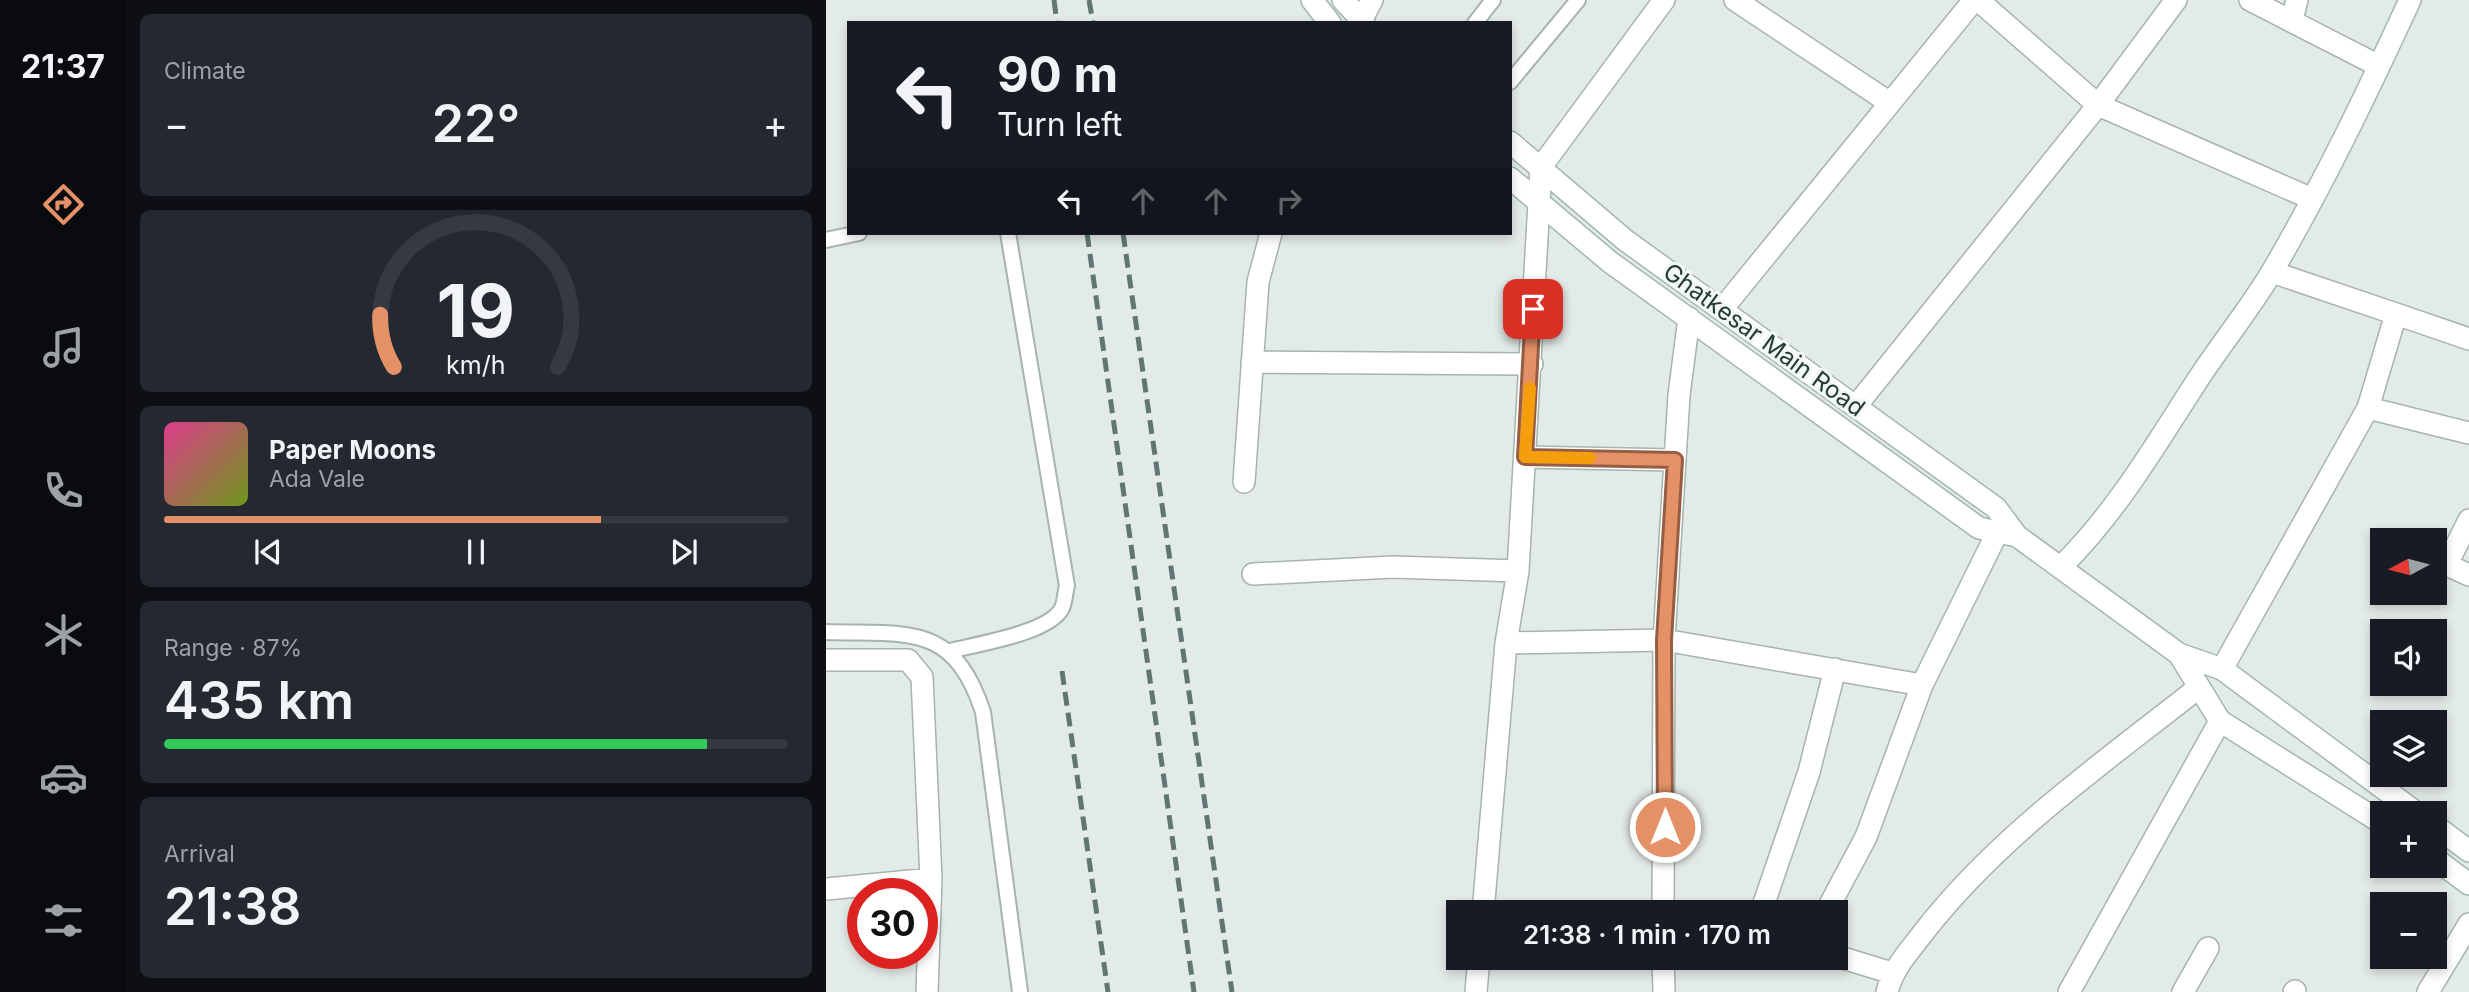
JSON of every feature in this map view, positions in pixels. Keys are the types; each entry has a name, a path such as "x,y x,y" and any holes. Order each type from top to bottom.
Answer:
{"street":[{"path":"1312,0 1329,21"},
{"path":"1343,0 1360,21"},
{"path":"1362,21 1373,0"},
{"path":"1484,900 1506,643 1518,571 1532,364 1537,199 1541,167 1664,0"},
{"path":"1735,0 1890,103"},
{"path":"1723,308 1976,0 2098,106 2312,199"},
{"path":"1856,406 2098,106 2176,0"},
{"path":"2250,0 2295,10 2379,66"},
{"path":"2061,568 2085,543 2139,475 2196,384 2272,272 2312,199 2410,0"},
{"name":"Ghatkesar Main Road","path":"1512,144 1625,240 1723,308 1996,508 2007,535"},
{"name":"Ghatkesar Main Road","path":"1512,180 1610,262 1979,528 2007,535 2061,568 2179,654 2222,669 2400,801"},
{"path":"1244,482 1258,282 1270,235"},
{"path":"2272,272 2469,339"},
{"path":"2222,669 2368,408 2396,314"},
{"path":"1663,900 1664,640 1675,460 1689,318"},
{"path":"1252,362 1532,364"},
{"path":"2368,408 2469,433"},
{"path":"1525,457 1675,460"},
{"path":"2447,552 2469,520"},
{"path":"1832,900 1866,837 1922,685 2007,535"},
{"path":"2447,564 2469,575"},
{"path":"1253,574 1393,567 1518,571"},
{"path":"1506,643 1664,640 1922,685"},
{"name":"Ghatkesar Main Road","path":"2179,654 2220,721 2370,815"},
{"path":"826,660 908,660 922,677 931,878"},
{"path":"1765,900 1809,772 1835,669"},
{"path":"1848,962 1889,983 1953,894 2015,834 2198,688"},
{"path":"2069,992 2220,721"},
{"path":"2447,835 2469,851"},
{"path":"2447,868 2469,884"},
{"path":"826,889 847,887"},
{"path":"2428,992 2469,924"},
{"path":"2183,992 2208,948"},
{"path":"927,992 928,969"},
{"path":"1476,992 1478,970"},
{"path":"1663,970 1664,992"}],"lane":[{"path":"1477,21 1493,0"},
{"path":"1512,80 1578,0"},
{"path":"826,240 850,235"},
{"path":"950,650 1024,632 1051,621 1062,608 1067,586 1008,235"},
{"path":"826,632 914,635 950,650 973,681 983,712 1020,992"}],"railway":[{"path":"1054,0 1057,21"},
{"path":"1089,0 1093,21"},
{"path":"1087,235 1194,992"},
{"path":"1123,235 1232,992"},
{"path":"1062,671 1108,992"}],"slow traffic":[{"path":"1530,388 1525,457 1590,458"}],"route":[{"path":"1533,309 1525,457 1675,460 1664,640 1665,827"}]}
